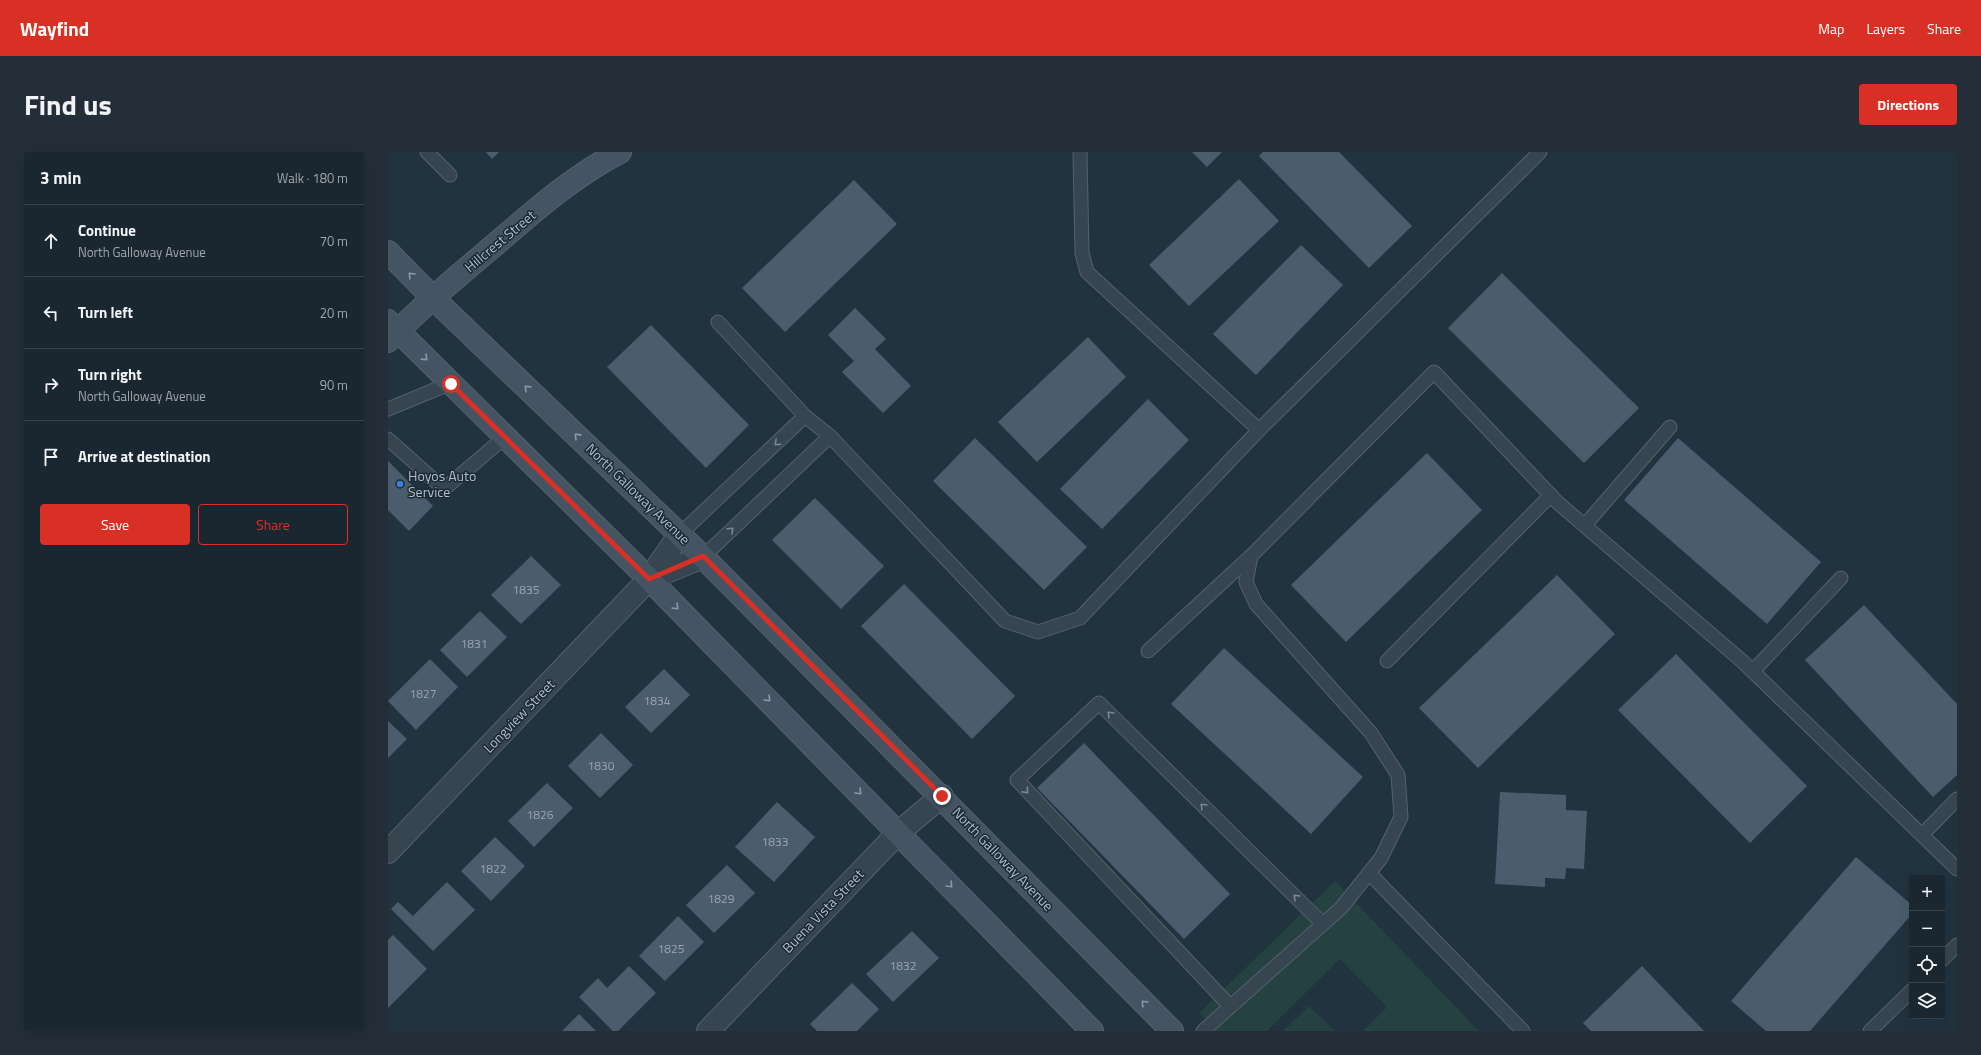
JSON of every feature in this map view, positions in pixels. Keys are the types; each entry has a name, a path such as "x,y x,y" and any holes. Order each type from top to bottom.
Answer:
{"main road":[{"name":"Hillcrest Street","path":"391,331 434,299 535,210 608,155"},
{"name":"North Galloway Avenue","path":"388,252 434,299 703,556 942,796 1172,1031"},
{"path":"391,331 451,384 649,579 899,832 1092,1031"}],"street":[{"path":"649,579 680,534"},
{"path":"649,579 703,556"},
{"name":"Longview Street","path":"388,852 649,579"},
{"name":"Buena Vista Street","path":"708,1031 899,832 942,796"}],"lane":[{"path":"426,152 450,175"},
{"path":"1080,152 1082,253 1087,272 1259,430"},
{"path":"718,322 806,416 830,436 1005,621 1038,632 1080,618 1259,430 1540,152"},
{"path":"1148,651 1251,556 1434,372 1551,495 1753,671 1957,869"},
{"path":"388,408 451,384"},
{"path":"680,534 806,416"},
{"path":"1585,525 1670,427"},
{"path":"703,556 830,436"},
{"path":"388,439 444,489 505,437"},
{"path":"1387,661 1551,495"},
{"path":"1203,1031 1341,908 1381,858 1402,817 1398,775 1371,733 1256,604 1246,582 1251,556"},
{"path":"1753,671 1842,578"},
{"path":"1230,1006 1017,780 1099,703 1323,924"},
{"path":"1922,835 1957,799"},
{"path":"1369,873 1524,1031"},
{"path":"1945,957 1957,945"},
{"path":"1870,1031 1909,993"}],"green space":[{"path":"1335,881 1479,1031 1363,1031 1387,1007 1340,959 1267,1031 1217,1031 1199,1013"},
{"path":"1309,1006 1335,1031 1283,1031"}],"building":[{"path":"486,152 499,152 492,159"},
{"path":"1192,152 1222,152 1207,167"},
{"path":"1263,152 1339,152 1412,226 1369,268 1259,156"},
{"path":"1239,179 1279,221 1189,306 1149,265"},
{"path":"854,180 897,224 785,332 742,288"},
{"path":"1301,245 1343,285 1256,375 1213,334"},
{"path":"1502,273 1639,408 1584,463 1448,328"},
{"path":"855,308 886,339 875,349 911,386 883,413 842,372 854,361 828,335"},
{"path":"651,325 749,425 706,468 607,367"},
{"path":"1088,337 1126,377 1037,462 998,422"},
{"path":"1148,399 1189,440 1102,529 1060,489"},
{"path":"975,438 1087,547 1044,590 933,481"},
{"path":"1678,438 1821,562 1767,624 1624,500"},
{"path":"1427,453 1482,510 1346,642 1291,585"},
{"name":"Hoyos Auto Service","path":"388,461 433,506 409,531 388,510"},
{"path":"815,498 884,566 841,609 772,540"},
{"path":"531,556 561,585 521,624 491,595"},
{"path":"1557,575 1615,634 1478,768 1419,708"},
{"path":"904,584 1015,696 972,739 861,626"},
{"path":"1864,605 1957,704 1957,775 1933,797 1805,660"},
{"path":"480,611 507,637 467,677 440,650"},
{"path":"1224,648 1363,777 1311,834 1171,704"},
{"path":"1676,654 1807,786 1750,843 1618,710"},
{"path":"430,659 458,687 416,730 388,701"},
{"path":"664,669 690,695 651,733 625,707"},
{"path":"388,721 407,739 388,758"},
{"path":"601,733 633,765 600,798 568,766"},
{"path":"1084,743 1230,894 1184,939 1037,788"},
{"path":"547,783 573,808 534,847 508,821"},
{"path":"1500,792 1566,795 1566,810 1587,811 1584,869 1566,868 1565,879 1545,878 1545,887 1495,884"},
{"path":"777,802 815,837 774,882 735,847"},
{"path":"495,837 525,866 491,901 461,871"},
{"path":"1856,857 1909,902 1909,917 1810,1031 1766,1031 1731,1001"},
{"path":"727,865 755,893 714,933 686,905"},
{"path":"447,882 475,910 433,951 391,909 398,902 413,916"},
{"path":"678,916 704,942 665,981 639,956"},
{"path":"912,931 939,958 893,1002 866,974"},
{"path":"393,935 427,969 388,1008 388,940"},
{"path":"629,966 656,993 618,1031 613,1031 579,997 598,978 607,988"},
{"path":"1642,966 1704,1031 1591,1031 1583,1023"},
{"path":"852,983 879,1009 857,1031 817,1031 810,1024"},
{"path":"579,1014 596,1031 562,1031"}],"place":[{"name":"Hoyos Auto Service","path":"400,484"}],"route":[{"path":"451,384 649,579 703,556 942,796"}]}
